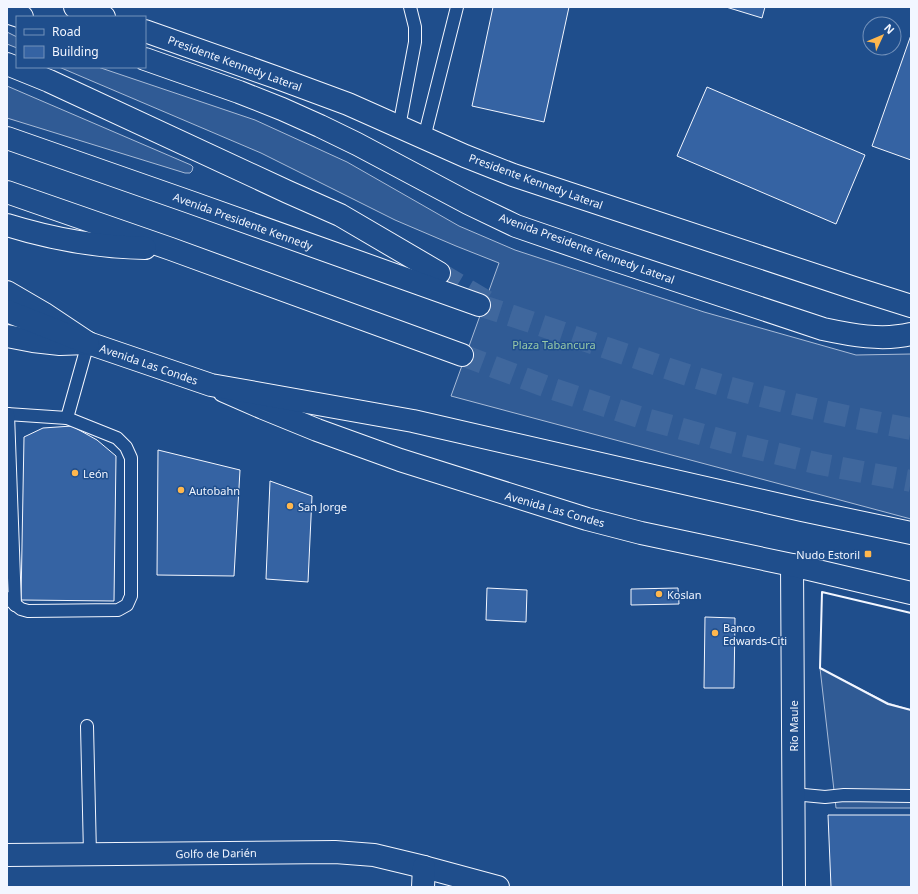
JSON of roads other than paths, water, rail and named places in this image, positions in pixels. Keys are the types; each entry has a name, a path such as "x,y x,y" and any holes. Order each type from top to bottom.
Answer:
{"main road":[{"path":"75,7 101,16"},
{"path":"7,12 19,16"},
{"name":"Presidente Kennedy Lateral","path":"146,31 348,104 513,175 816,276 911,306"},
{"name":"Avenida Presidente Kennedy Lateral","path":"146,59 239,92 320,126 468,203 524,228 822,329 864,336 886,337 911,334"},
{"path":"17,68 56,84 340,215 439,273"},
{"name":"Avenida Presidente Kennedy","path":"7,138 479,305"},
{"path":"7,192 171,249 462,355"},
{"path":"7,225 32,233 99,245 171,249"},
{"name":"Avenida Las Condes","path":"7,292 43,313 88,343 210,385 331,435 400,460 587,519 642,533 911,593"},
{"path":"7,311 88,343"},
{"name":"Avenida Las Condes","path":"7,336 54,343 88,343"},
{"name":"Avenida Las Condes","path":"210,385 413,420 786,506 911,533"},
{"name":"Río Maule","path":"792,566 794,887"},
{"name":"Golfo de Darién","path":"7,855 335,852 374,855 424,877 498,887"}],"lane":[{"path":"399,127 415,42 415,26 410,7"},
{"path":"424,138 458,7"},
{"path":"67,418 88,343"},
{"path":"8,414 67,418 117,438 126,447 131,458 131,596 126,605 118,610 28,611 21,609 11,602 8,414"},
{"path":"87,726 90,854"},
{"path":"793,794 825,797 844,794 911,796"}],"tunnel":[{"path":"439,273 491,304"},
{"path":"479,305 721,385 802,406 911,429"},
{"path":"462,355 550,388 639,417 729,442 820,464 911,481"}],"place":[{"name":"León","path":"75,473"},
{"name":"Autobahn","path":"181,490"},
{"name":"San Jorge","path":"290,506"},
{"name":"Nudo Estoril","path":"868,554"},
{"name":"Koslan","path":"659,594"},
{"name":"Banco Edwards-Citi","path":"715,633"}],"park label":[{"name":"Plaza Tabancura","path":"554,344"}]}
